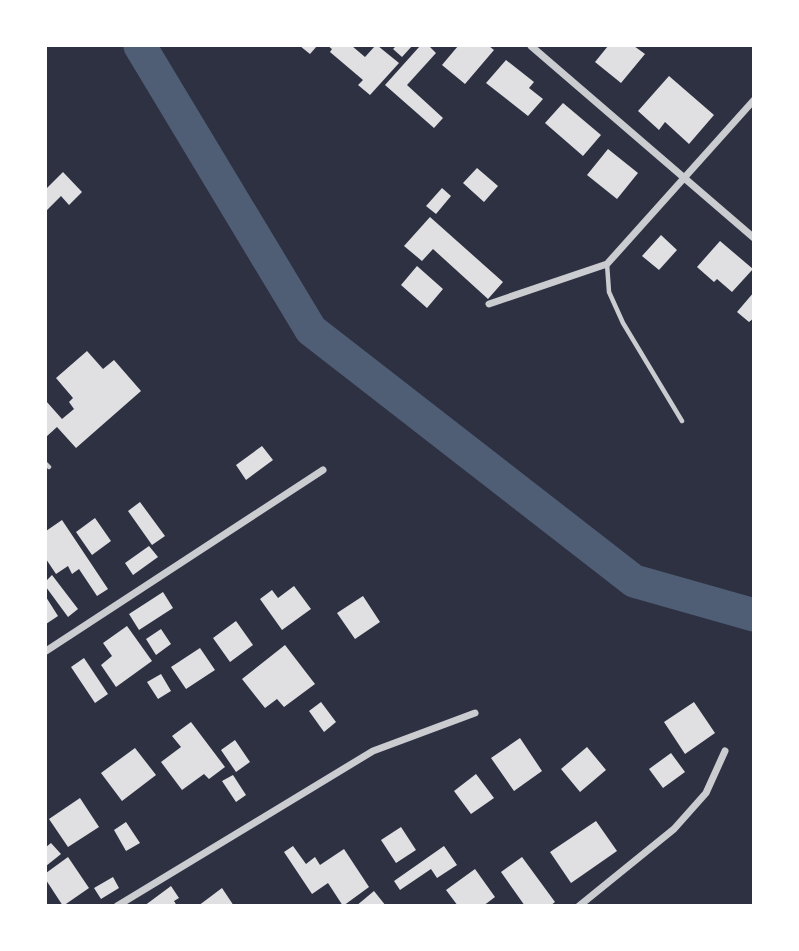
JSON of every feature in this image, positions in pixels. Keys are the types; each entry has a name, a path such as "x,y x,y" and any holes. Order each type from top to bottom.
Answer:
{"street":[{"path":"531,46 754,238"},
{"path":"489,304 607,264 754,100"},
{"path":"46,651 323,470"},
{"path":"117,905 373,751 475,713"},
{"path":"579,905 674,829 706,793 725,751"}],"lane":[{"path":"607,264 609,292 623,323 682,421"}],"building":[{"path":"300,46 317,46 310,54"},
{"path":"328,46 352,46 365,57 378,46 399,63 370,95 358,85 363,80 330,52 332,49"},
{"path":"396,46 412,46 402,57 393,49"},
{"path":"420,46 432,46 430,47 436,53 407,85 443,118 434,128 385,85"},
{"path":"458,46 489,46 494,50 465,84 442,65"},
{"path":"608,46 634,46 645,54 621,83 595,62"},
{"path":"506,60 534,82 529,88 543,99 528,116 486,83"},
{"path":"669,76 714,115 689,144 665,122 659,130 638,111"},
{"path":"563,103 601,135 583,156 545,123"},
{"path":"608,149 638,173 617,199 587,175"},
{"path":"477,168 498,186 484,202 463,183"},
{"path":"63,172 82,192 69,205 61,196 46,211 46,189"},
{"path":"442,188 451,196 436,214 426,206"},
{"path":"430,217 503,282 488,299 433,249 422,261 404,246"},
{"path":"661,235 677,250 659,270 642,256"},
{"path":"720,241 753,269 732,292 717,279 714,282 697,267"},
{"path":"417,266 443,289 427,308 401,285"},
{"path":"754,292 754,318 749,322 737,312"},
{"path":"87,351 103,369 114,360 141,391 76,448 57,427 46,437 46,401 62,419 74,409 69,402 73,398 56,378"},
{"path":"262,446 273,460 246,480 236,465"},
{"path":"140,502 165,536 152,545 128,511"},
{"path":"95,518 111,541 92,555 76,532"},
{"path":"62,520 108,589 97,596 79,569 72,574 68,566 56,574 46,559 46,531"},
{"path":"149,546 158,557 133,575 125,563"},
{"path":"52,575 78,609 68,617 46,587 46,581"},
{"path":"294,586 311,609 282,630 260,599 272,590 278,598"},
{"path":"163,592 173,608 139,630 129,614"},
{"path":"363,596 380,622 355,639 337,613"},
{"path":"46,597 58,616 46,624"},
{"path":"236,621 253,645 230,662 213,638"},
{"path":"127,626 152,661 116,687 101,665 112,656 103,643"},
{"path":"161,629 171,644 156,655 146,639"},
{"path":"285,645 315,684 284,707 277,699 265,708 242,679"},
{"path":"200,648 215,670 186,689 171,667"},
{"path":"84,658 108,694 95,703 71,667"},
{"path":"161,674 171,691 158,699 147,682"},
{"path":"321,702 336,722 324,732 309,711"},
{"path":"694,702 715,733 685,754 664,722"},
{"path":"191,722 225,767 209,779 204,774 182,790 161,762 181,747 172,736"},
{"path":"520,738 542,771 514,791 491,758"},
{"path":"235,740 250,762 236,772 221,750"},
{"path":"587,747 606,770 580,792 561,769"},
{"path":"135,748 156,775 122,801 101,773"},
{"path":"671,753 685,772 663,788 649,769"},
{"path":"476,774 494,798 471,814 454,791"},
{"path":"233,775 246,795 236,802 222,781"},
{"path":"80,798 99,827 68,847 49,819"},
{"path":"596,821 617,851 571,883 550,852"},
{"path":"126,822 140,843 126,851 114,830"},
{"path":"401,827 416,850 396,863 381,840"},
{"path":"51,843 61,854 46,866 46,847"},
{"path":"293,846 306,864 315,857 320,865 344,849 369,887 343,906 328,883 312,894 284,852"},
{"path":"444,846 457,865 437,878 431,869 400,890 394,881"},
{"path":"68,857 89,888 63,906 46,880 46,873"},
{"path":"522,857 555,902 550,906 525,906 501,872"},
{"path":"475,869 495,897 483,906 458,906 446,890"},
{"path":"113,877 119,888 101,899 94,888"},
{"path":"171,886 179,898 174,901 177,906 144,906"},
{"path":"222,888 234,906 198,906"},
{"path":"374,891 386,906 356,906"}],"waterway":[{"path":"140,46 311,330 634,581 754,615"}]}
